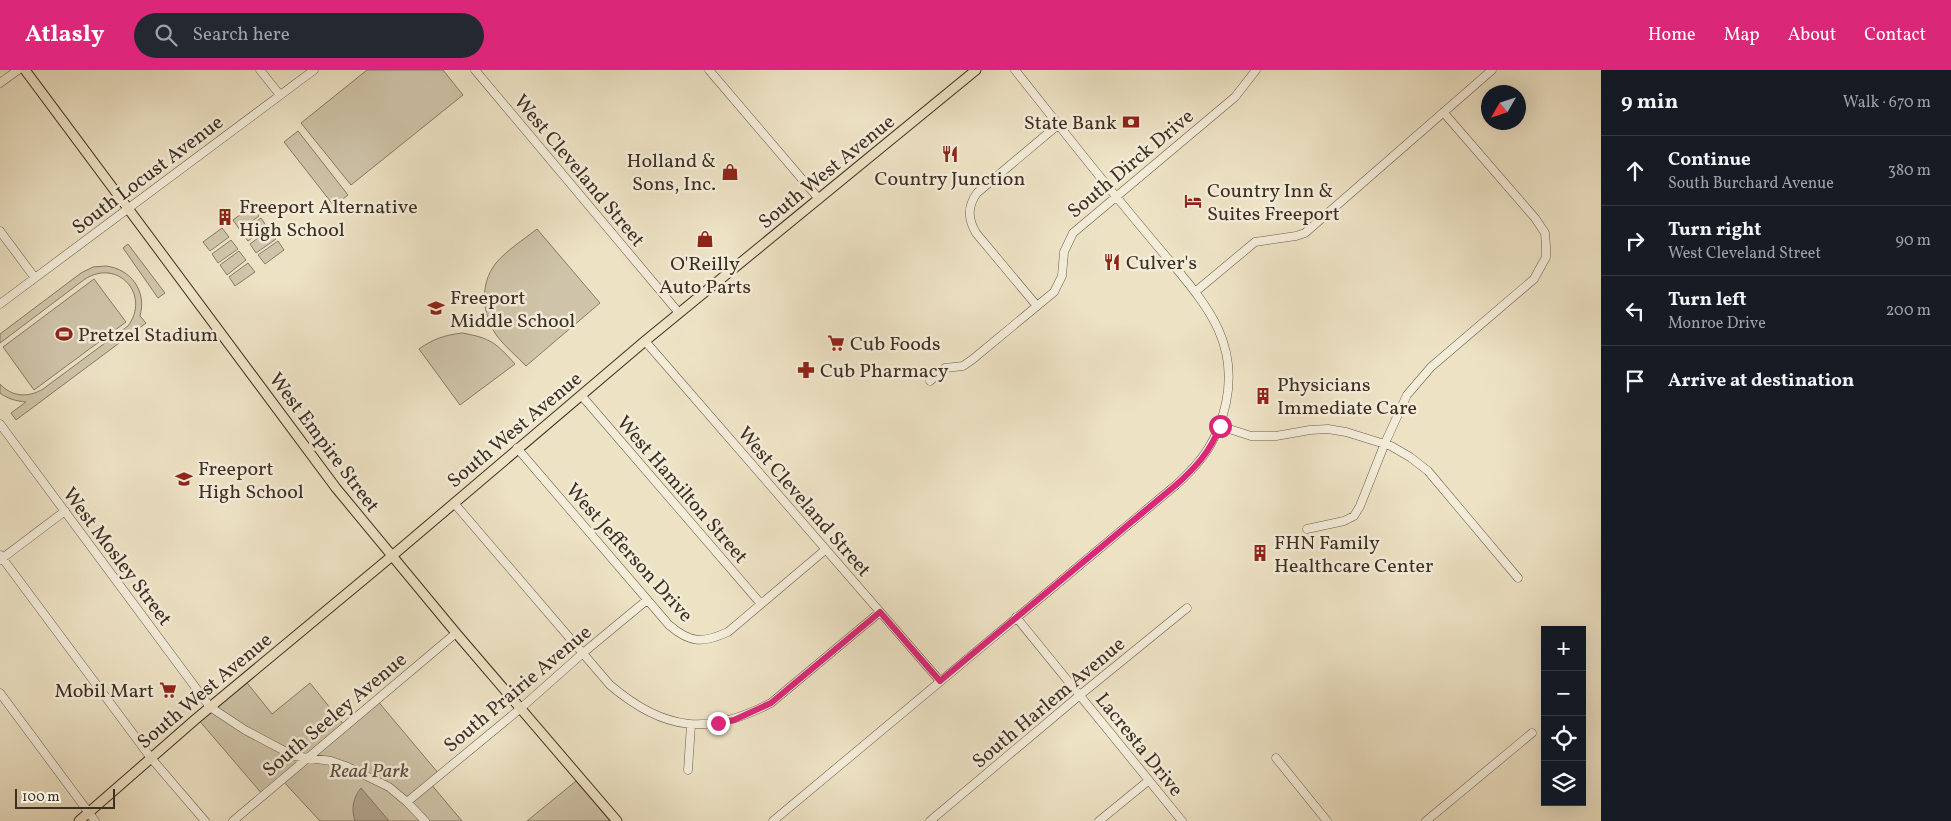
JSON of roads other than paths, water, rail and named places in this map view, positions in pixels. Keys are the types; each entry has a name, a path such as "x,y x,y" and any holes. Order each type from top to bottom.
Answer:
{"main road":[{"name":"West Empire Street","path":"25,70 330,481 456,633 617,821"},
{"name":"South West Avenue","path":"79,821 210,707 392,556 517,448 976,70"}],"street":[{"path":"0,83 18,70"},
{"path":"260,70 280,95"},
{"name":"South Locust Avenue","path":"0,304 314,70"},
{"name":"West Cleveland Street","path":"475,70 679,313"},
{"path":"709,70 819,199"},
{"path":"773,821 1194,469 1209,450 1220,426 1229,389 1229,364 1223,338 1207,308 1015,70"},
{"name":"South Dirck Drive","path":"930,381 945,368 963,366 973,359 1054,292 1062,276 1064,252 1073,233 1235,97 1256,70"},
{"path":"1195,292 1255,242 1305,233 1444,114 1492,70"},
{"path":"1307,529 1344,521 1354,516 1408,394 1431,367 1534,279 1546,257 1545,233 1535,218 1444,114"},
{"path":"1037,306 976,233 969,220 972,200 985,186 1059,124"},
{"path":"0,231 35,278"},
{"name":"West Cleveland Street","path":"645,341 940,681"},
{"name":"West Hamilton Street","path":"581,395 761,604"},
{"name":"West Mosley Street","path":"0,424 210,707"},
{"path":"1220,426 1251,436 1263,437 1328,429 1385,443 1410,457 1428,471 1518,578"},
{"name":"West Jefferson Drive","path":"517,448 680,635 695,641 711,640 728,632 826,550"},
{"path":"454,503 610,685 630,701 650,713 668,719 691,724 734,720 771,703 880,612"},
{"path":"65,511 1,558 151,758 205,821"},
{"name":"South Prairie Avenue","path":"407,802 648,600"},
{"name":"South Harlem Avenue","path":"930,821 1187,608"},
{"name":"Lacresta Drive","path":"1016,617 1182,821"},
{"name":"South Seeley Avenue","path":"233,821 456,633"},
{"path":"0,693 95,821"},
{"path":"210,707 245,730 294,756 331,761 363,773 389,786 425,821"},
{"path":"688,770 691,724"},
{"path":"1426,821 1532,733"},
{"path":"1276,758 1327,821"},
{"path":"1099,821 1148,780"}],"place":[{"name":"State Bank","path":"1131,122"},
{"name":"Country Junction","path":"950,154"},
{"name":"Holland & Sons, Inc.","path":"730,172"},
{"name":"Country Inn & Suites Freeport","path":"1193,201"},
{"name":"Freeport Alternative High School","path":"225,217"},
{"name":"O'Reilly Auto Parts","path":"705,239"},
{"name":"Culver's","path":"1112,262"},
{"name":"Freeport Middle School","path":"436,308"},
{"name":"Pretzel Stadium","path":"64,334"},
{"name":"Cub Foods","path":"836,343"},
{"name":"Cub Pharmacy","path":"806,370"},
{"name":"Physicians Immediate Care","path":"1263,396"},
{"name":"Freeport High School","path":"184,479"},
{"name":"FHN Family Healthcare Center","path":"1260,553"},
{"name":"Mobil Mart","path":"168,690"}],"park label":[{"name":"Read Park","path":"369,770"}]}
